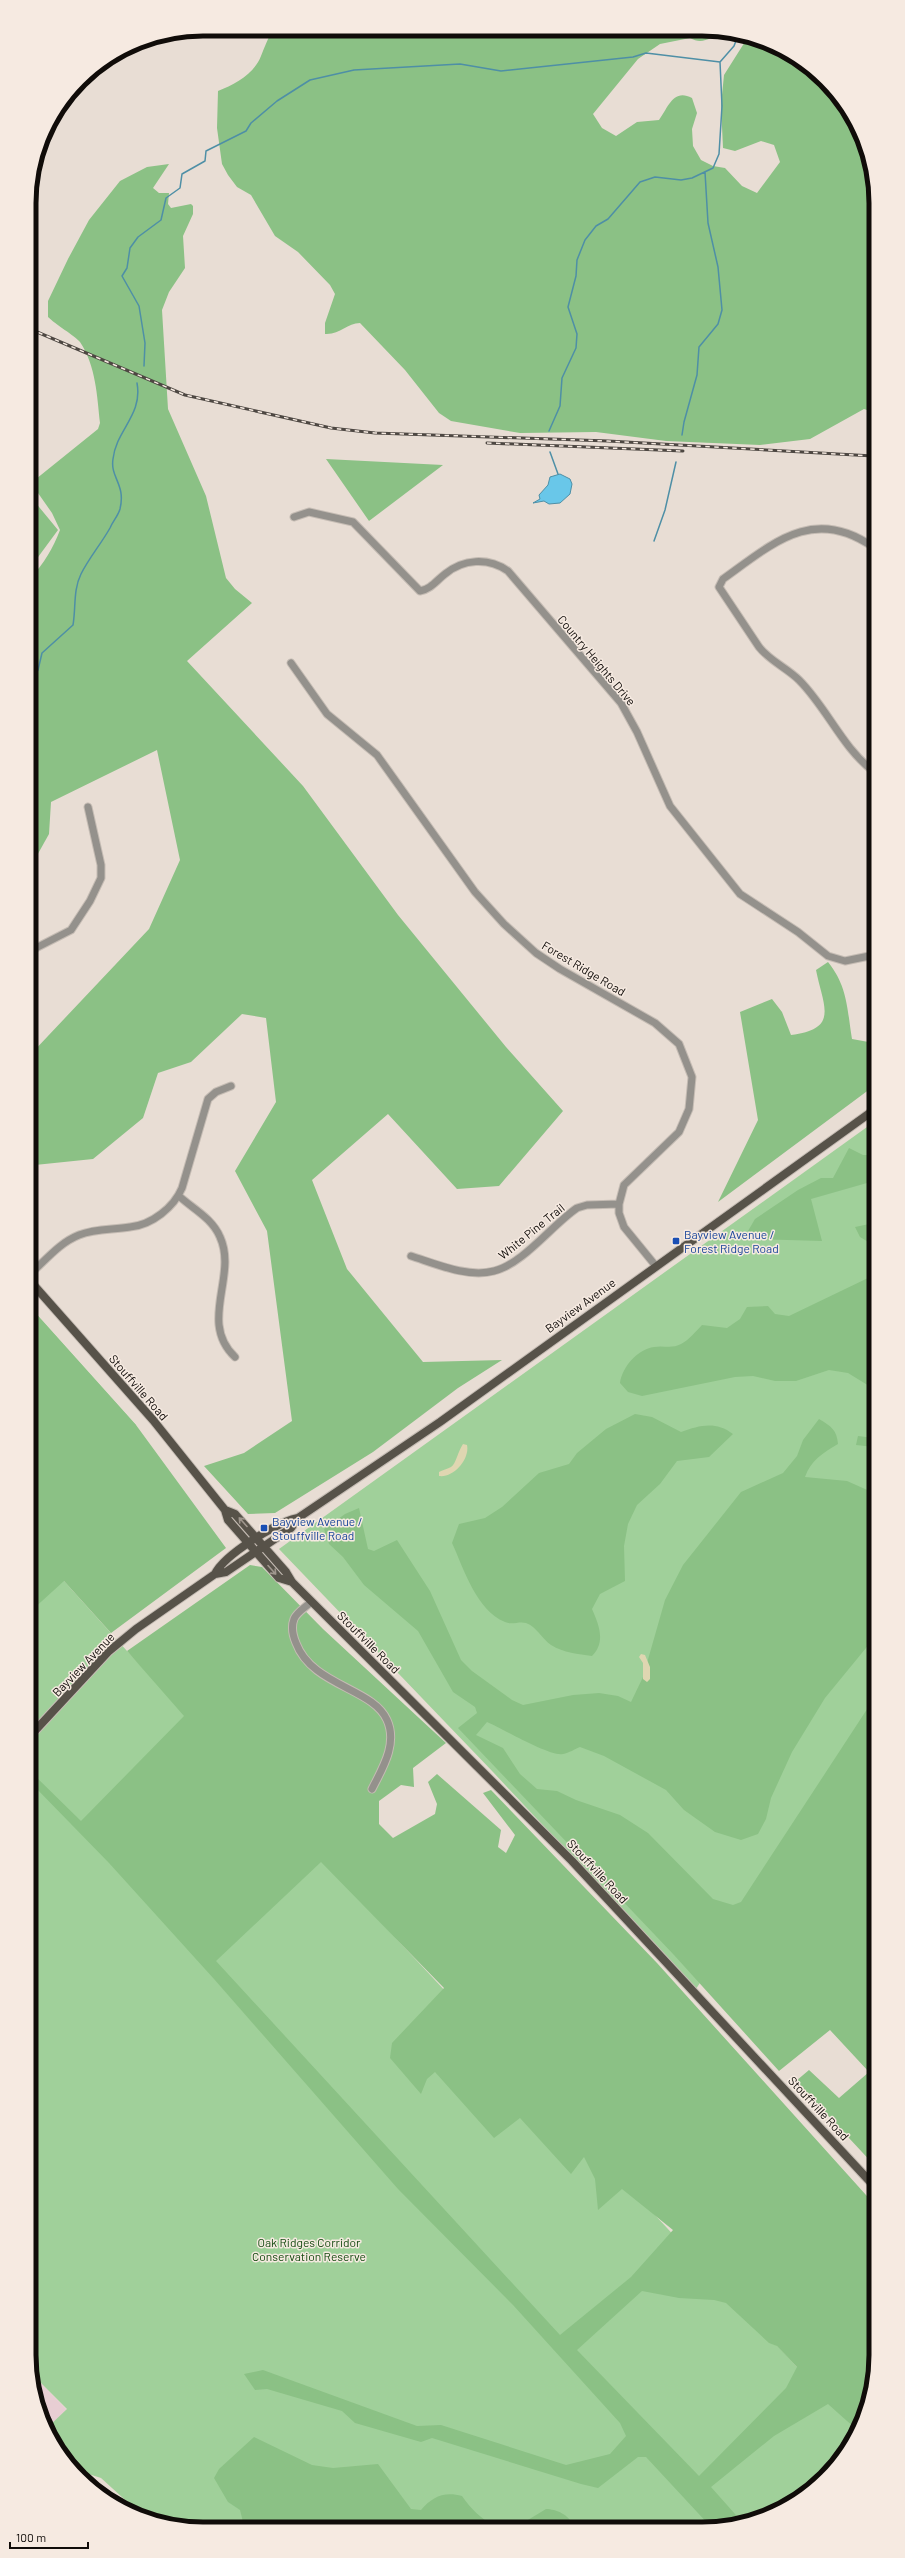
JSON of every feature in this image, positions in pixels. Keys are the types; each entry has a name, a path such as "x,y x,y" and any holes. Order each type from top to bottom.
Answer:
{"main road":[{"name":"Bayview Avenue","path":"36,1731 108,1652 136,1630 215,1574 226,1572 291,1528 298,1518 440,1422 869,1114"},
{"name":"Stouffville Road","path":"36,1288 153,1420 225,1510 228,1520 279,1578 292,1582"},
{"name":"Stouffville Road","path":"225,1510 235,1514 286,1572 292,1582 311,1602 572,1861 869,2181"},
{"name":"Bayview Avenue","path":"215,1574 219,1564 257,1538 284,1520 298,1518"}],"street":[{"name":"Country Heights Drive","path":"294,516 309,512 353,522 420,591 428,590 453,568 468,562 482,561 508,571 621,703 637,732 670,806 740,894 798,932 828,956 845,961 869,956"},
{"path":"869,544 855,535 840,530 822,528 790,534 776,541 723,579 718,587 759,648 766,656 799,680 856,755 869,767"},
{"name":"Forest Ridge Road","path":"291,663 327,714 377,755 476,892 504,924 554,965 655,1023 679,1044 692,1077 689,1109 679,1132 624,1185 619,1204 624,1227 655,1266"},
{"path":"36,948 71,930 90,901 101,878 101,865 88,807"},
{"path":"36,1268 57,1248 77,1236 104,1228 132,1227 158,1216 179,1196 208,1099 216,1092 231,1086"},
{"path":"179,1196 197,1209 221,1238 224,1259 218,1317 220,1332 226,1349 235,1357"},
{"name":"White Pine Trail","path":"411,1256 456,1269 495,1271 517,1259 577,1208 586,1205 619,1204"},
{"path":"311,1602 294,1619 293,1636 300,1654 313,1669 372,1704 387,1720 391,1739 390,1749 372,1789"}],"shaded area":[{"path":"37,2380 67,2410 51,2424 45,2409"}],"green space":[{"path":"270,36 714,36 702,41 690,38 660,44 638,59 593,114 602,128 616,136 637,122 659,120 668,105 676,97 685,96 692,98 697,113 692,129 693,146 701,160 713,166 725,168 742,186 757,193 780,162 774,145 761,141 735,151 723,148 721,105 724,75 745,42 786,58 812,77 835,101 852,129 866,170 869,192 869,411 864,409 810,439 760,445 666,441 596,432 520,433 451,421 439,413 405,370 360,323 351,325 335,333 325,334 325,323 335,294 330,285 298,252 275,236 251,195 237,187 222,164 217,128 218,91 237,82 254,68"},
{"path":"169,164 153,188 159,193 169,193 168,204 171,208 191,204 193,206 193,214 183,236 185,268 169,292 162,310 168,409 206,496 226,578 235,589 252,603 187,661 303,786 398,915 506,1047 563,1111 499,1186 457,1189 388,1114 312,1180 347,1269 423,1362 502,1360 458,1388 373,1452 275,1513 248,1514 204,1466 244,1453 292,1421 267,1231 235,1171 276,1102 266,1018 242,1014 191,1062 158,1073 143,1118 93,1159 36,1165 36,1049 149,929 180,860 157,750 51,802 49,834 36,857 36,571 48,556 60,530 52,513 36,490 36,479 98,429 100,423 93,371 85,351 77,339 48,317 48,301 89,220 120,181 147,167"},
{"path":"326,459 443,465 369,521"},
{"path":"36,503 58,530 36,560"},
{"path":"828,962 835,971 846,999 852,1039 869,1042 869,1090 718,1202 758,1120 740,1012 772,999 782,1012 791,1035 806,1032 817,1027 822,1021 824,1005 816,970"},
{"path":"869,1126 869,1719 696,1989 493,1772 279,1549"},
{"path":"849,1148 863,1155 869,1155 869,1182 811,1199 822,1241 755,1239 748,1231 755,1219 798,1190 821,1178 833,1178"},
{"path":"869,1224 869,1242 860,1237 855,1227"},
{"path":"869,1276 869,1386 848,1373 829,1370 796,1381 775,1381 753,1376 735,1377 642,1396 628,1392 620,1383 621,1377 627,1365 642,1351 648,1348 671,1347 681,1344 702,1325 727,1328 740,1319 747,1307 768,1306 775,1314 789,1316 868,1278"},
{"name":"Oak Ridges Corridor Conservation Reserve","path":"36,1314 136,1425 64,1581 127,1651 853,2427 835,2457 804,2488 776,2505 756,2513 724,2521 192,2522 170,2519 132,2506 101,2478 85,2473 70,2457 58,2439 51,2424 67,2409 37,2379 36,2366"},
{"path":"36,1314 136,1425 226,1548 111,1633 64,1581 36,1606"},
{"path":"635,1414 652,1417 681,1432 701,1426 714,1426 720,1427 733,1434 709,1457 677,1461 660,1484 637,1505 628,1524 624,1546 625,1581 600,1594 592,1609 599,1627 599,1645 592,1656 576,1654 551,1645 530,1625 526,1623 505,1622 486,1608 472,1588 452,1543 459,1524 485,1518 502,1507 539,1473 569,1464 577,1453 606,1429"},
{"path":"819,1419 833,1429 838,1444 814,1461 805,1477 847,1481 869,1491 869,1644 825,1698 792,1752 771,1798 766,1819 758,1834 741,1840 715,1832 684,1810 666,1790 604,1756 580,1747 570,1752 557,1754 526,1742 487,1722 476,1735 503,1748 520,1774 537,1789 557,1791 576,1800 620,1815 648,1833 713,1899 733,1905 741,1902 869,1706 869,2072 830,2030 779,2071 674,1955 458,1728 477,1713 475,1707 453,1692 418,1631 364,1585 343,1557 329,1544 324,1529 345,1514 359,1508 368,1549 374,1551 397,1540 430,1591 461,1660 472,1671 512,1700 523,1705 573,1695 599,1693 618,1696 631,1702 643,1677 665,1600 683,1565 741,1492 783,1473 797,1456 803,1440"},
{"path":"858,1436 869,1437 869,1446 856,1445"},
{"path":"250,1565 262,1567 323,1629 446,1743 413,1768 414,1787 401,1785 379,1801 379,1824 393,1838 435,1814 437,1804 428,1782 437,1774 501,1830 498,1847 506,1853 515,1835 483,1793 491,1790 657,1963 869,2198 869,2366 866,2388 853,2426 828,2404 774,2436 711,2487 739,2518 706,2522 646,2457 638,2457 598,2488 432,2438 421,2442 355,2423 342,2411 267,2389 255,2390 244,2374 263,2370 417,2426 441,2425 566,2465 610,2454 626,2436 620,2423 513,2305 398,2189 214,1979 109,1863 36,1788 36,1777 81,1821 184,1716 127,1651","holes":["321,1862 444,1988 392,2043 390,2058 421,2094 427,2079 435,2072 494,2138 520,2118 571,2174 584,2157 595,2179 598,2210 622,2189 673,2230 631,2277 560,2335 216,1961","642,2291 679,2298 714,2300 726,2303 769,2343 777,2346 797,2367 786,2388 699,2476 577,2350"]},
{"path":"809,2070 839,2098 869,2072 869,2160 796,2081"},
{"path":"254,2437 312,2465 333,2468 378,2464 411,2509 421,2510 425,2505 439,2496 450,2494 462,2496 477,2513 488,2522 243,2522 240,2510 228,2502 214,2478 219,2469"},
{"path":"546,2509 562,2513 571,2522 525,2522"}],"sand":[{"path":"463,1444 467,1445 467,1450 466,1456 460,1466 450,1474 439,1476 439,1472 450,1468 453,1465"},
{"path":"641,1654 645,1655 650,1667 650,1679 647,1682 643,1679 643,1663 639,1657"}],"water":[{"path":"560,474 570,479 572,484 570,494 560,503 549,504 544,501 533,503 540,499 539,495 548,485 550,477"}],"waterway":[{"path":"549,431 560,406 562,378 576,348 577,334 568,307 576,276 577,260 585,240 596,226 608,219 640,182 655,177 681,180 692,178 713,168 719,154 722,106 720,62 734,46 737,39"},
{"path":"144,366 145,343 139,306 122,276 127,268 130,248 138,237 161,220 166,198 180,188 182,174 205,161 206,151 246,131 251,123 277,101 310,80 354,70 460,64 501,71 633,57 646,53 720,62"},
{"path":"682,435 684,422 697,375 699,347 718,324 722,310 718,267 708,223 705,172"},
{"path":"36,673 42,653 73,625 78,580 120,509 121,493 114,471 113,459 119,439 133,413 136,404 138,394 137,383"},
{"path":"550,452 558,474"},
{"path":"654,541 665,510 676,462"}],"railway":[{"path":"36,332 185,395 331,428 375,433 608,441 869,456"},
{"path":"487,443 683,451"}],"place":[{"name":"Bayview Avenue / Forest Ridge Road","path":"676,1241"},
{"name":"Bayview Avenue / Stouffville Road","path":"264,1528"}]}
